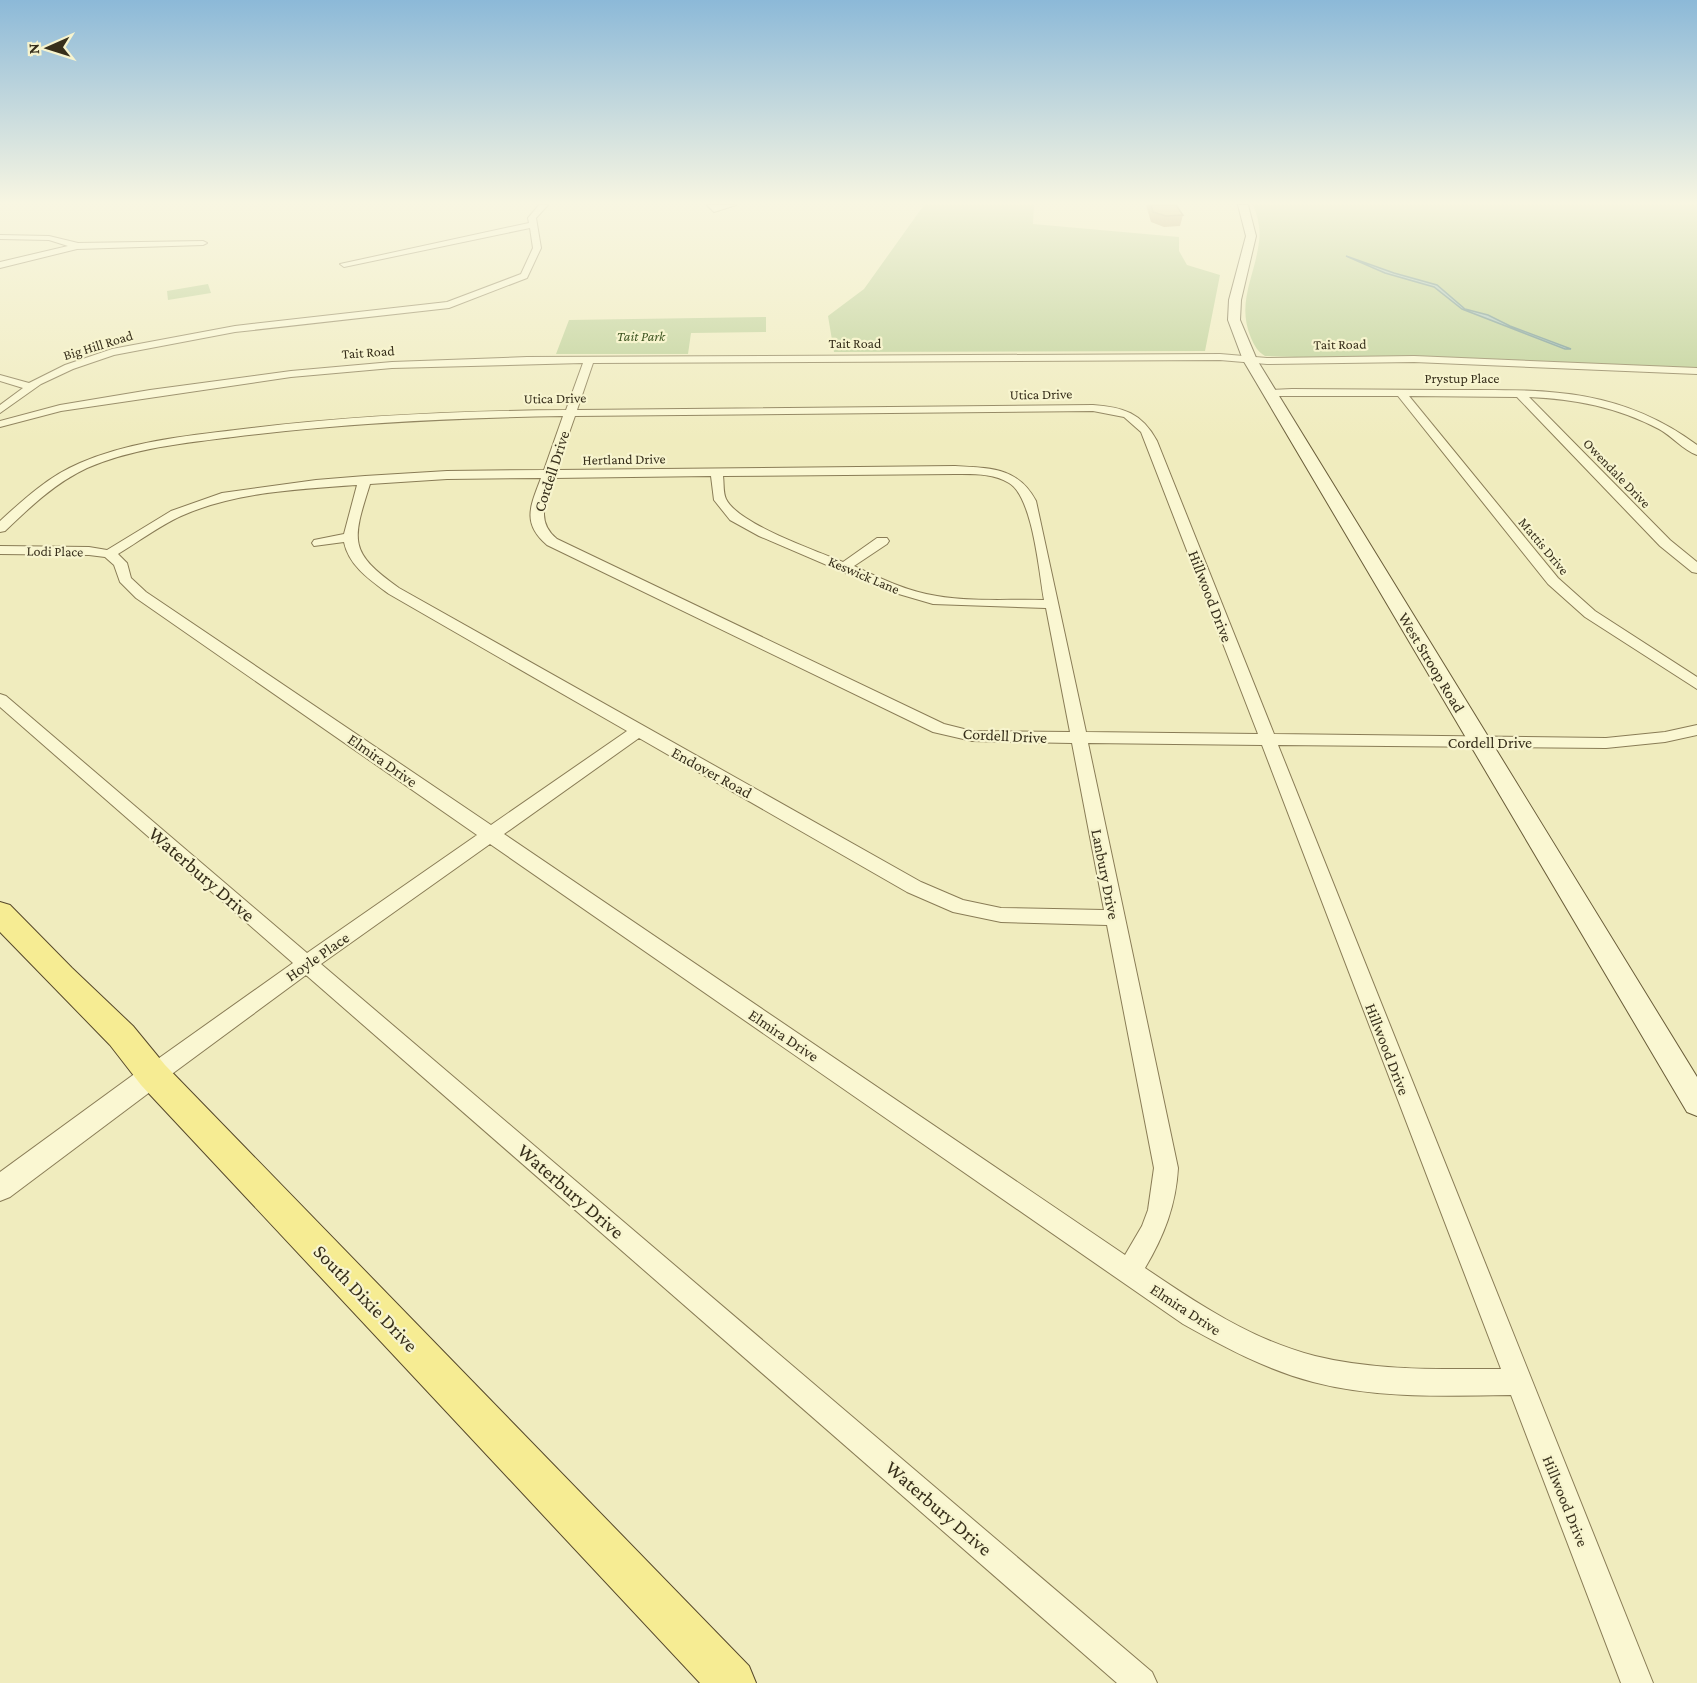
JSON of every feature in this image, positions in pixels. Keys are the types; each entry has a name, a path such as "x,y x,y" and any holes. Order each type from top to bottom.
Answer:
{"main road":[{"name":"West Stroop Road","path":"1239,284 1234,320 1250,360 1697,1103"},
{"name":"South Dixie Drive","path":"0,912 138,1053 153,1075 732,1683"}],"street":[{"name":"Big Hill Road","path":"0,412 29,386 86,360 151,343 235,329 365,316 458,303 506,284"},
{"name":"Tait Road","path":"0,424 60,408 150,393 311,372 444,362 1123,357 1250,360 1425,359 1697,370"},
{"name":"Cordell Drive","path":"589,360 535,515 539,529 552,542 939,728 972,736 1606,743 1656,738 1697,730"},
{"path":"0,378 29,386"},
{"name":"Prystup Place","path":"1271,393 1519,393 1580,397 1618,406 1650,418 1676,433 1697,451"},
{"name":"Mattis Drive","path":"1401,393 1553,582 1590,614 1697,684"},
{"name":"Owendale Drive","path":"1519,393 1657,536 1697,569"},
{"name":"Utica Drive","path":"0,528 44,488 68,472 103,458 141,448 259,430 358,420 463,414 1093,408 1113,410 1135,418"},
{"name":"Tait Road","path":"0,412 16,418"},
{"name":"Hillwood Drive","path":"1135,418 1144,426 1151,441 1637,1683"},
{"name":"Hertland Drive","path":"109,554 168,517 207,501 273,489 364,480 447,475 717,472 986,471 1011,477"},
{"name":"Keswick Lane","path":"717,472 720,501 735,517 764,533 903,592 933,600 969,603 1051,604"},
{"name":"Lanbury Drive","path":"1011,477 1019,482 1029,495 1166,1168 1166,1187 1161,1212 1152,1236 1129,1271"},
{"path":"320,543 348,537 364,480"},
{"name":"Endover Road","path":"348,537 353,552 365,569 387,587 914,887 960,907 1001,915 1030,918 1115,918"},
{"path":"844,567 882,541"},
{"name":"Lodi Place","path":"0,550 89,551 109,554"},
{"name":"Elmira Drive","path":"109,554 120,563 125,579 141,595 1192,1315 1230,1337 1271,1355 1314,1369 1354,1377 1413,1382 1519,1383"},
{"name":"Waterbury Drive","path":"0,699 1141,1683"},
{"name":"Hoyle Place","path":"0,1188 306,964 638,731"}],"green space":[{"path":"208,284 211,293 168,300 167,291"},
{"path":"868,284 1218,284 1205,351 834,352 828,316"},
{"path":"1250,284 1697,284 1697,369 1265,356 1252,341 1247,325 1245,313"},
{"name":"Tait Park","path":"766,317 766,332 691,333 688,354 556,354 569,320"}],"water":[{"path":"1422,284 1437,285 1465,309 1488,315 1510,326 1571,349 1565,349 1462,309 1434,287"}]}
